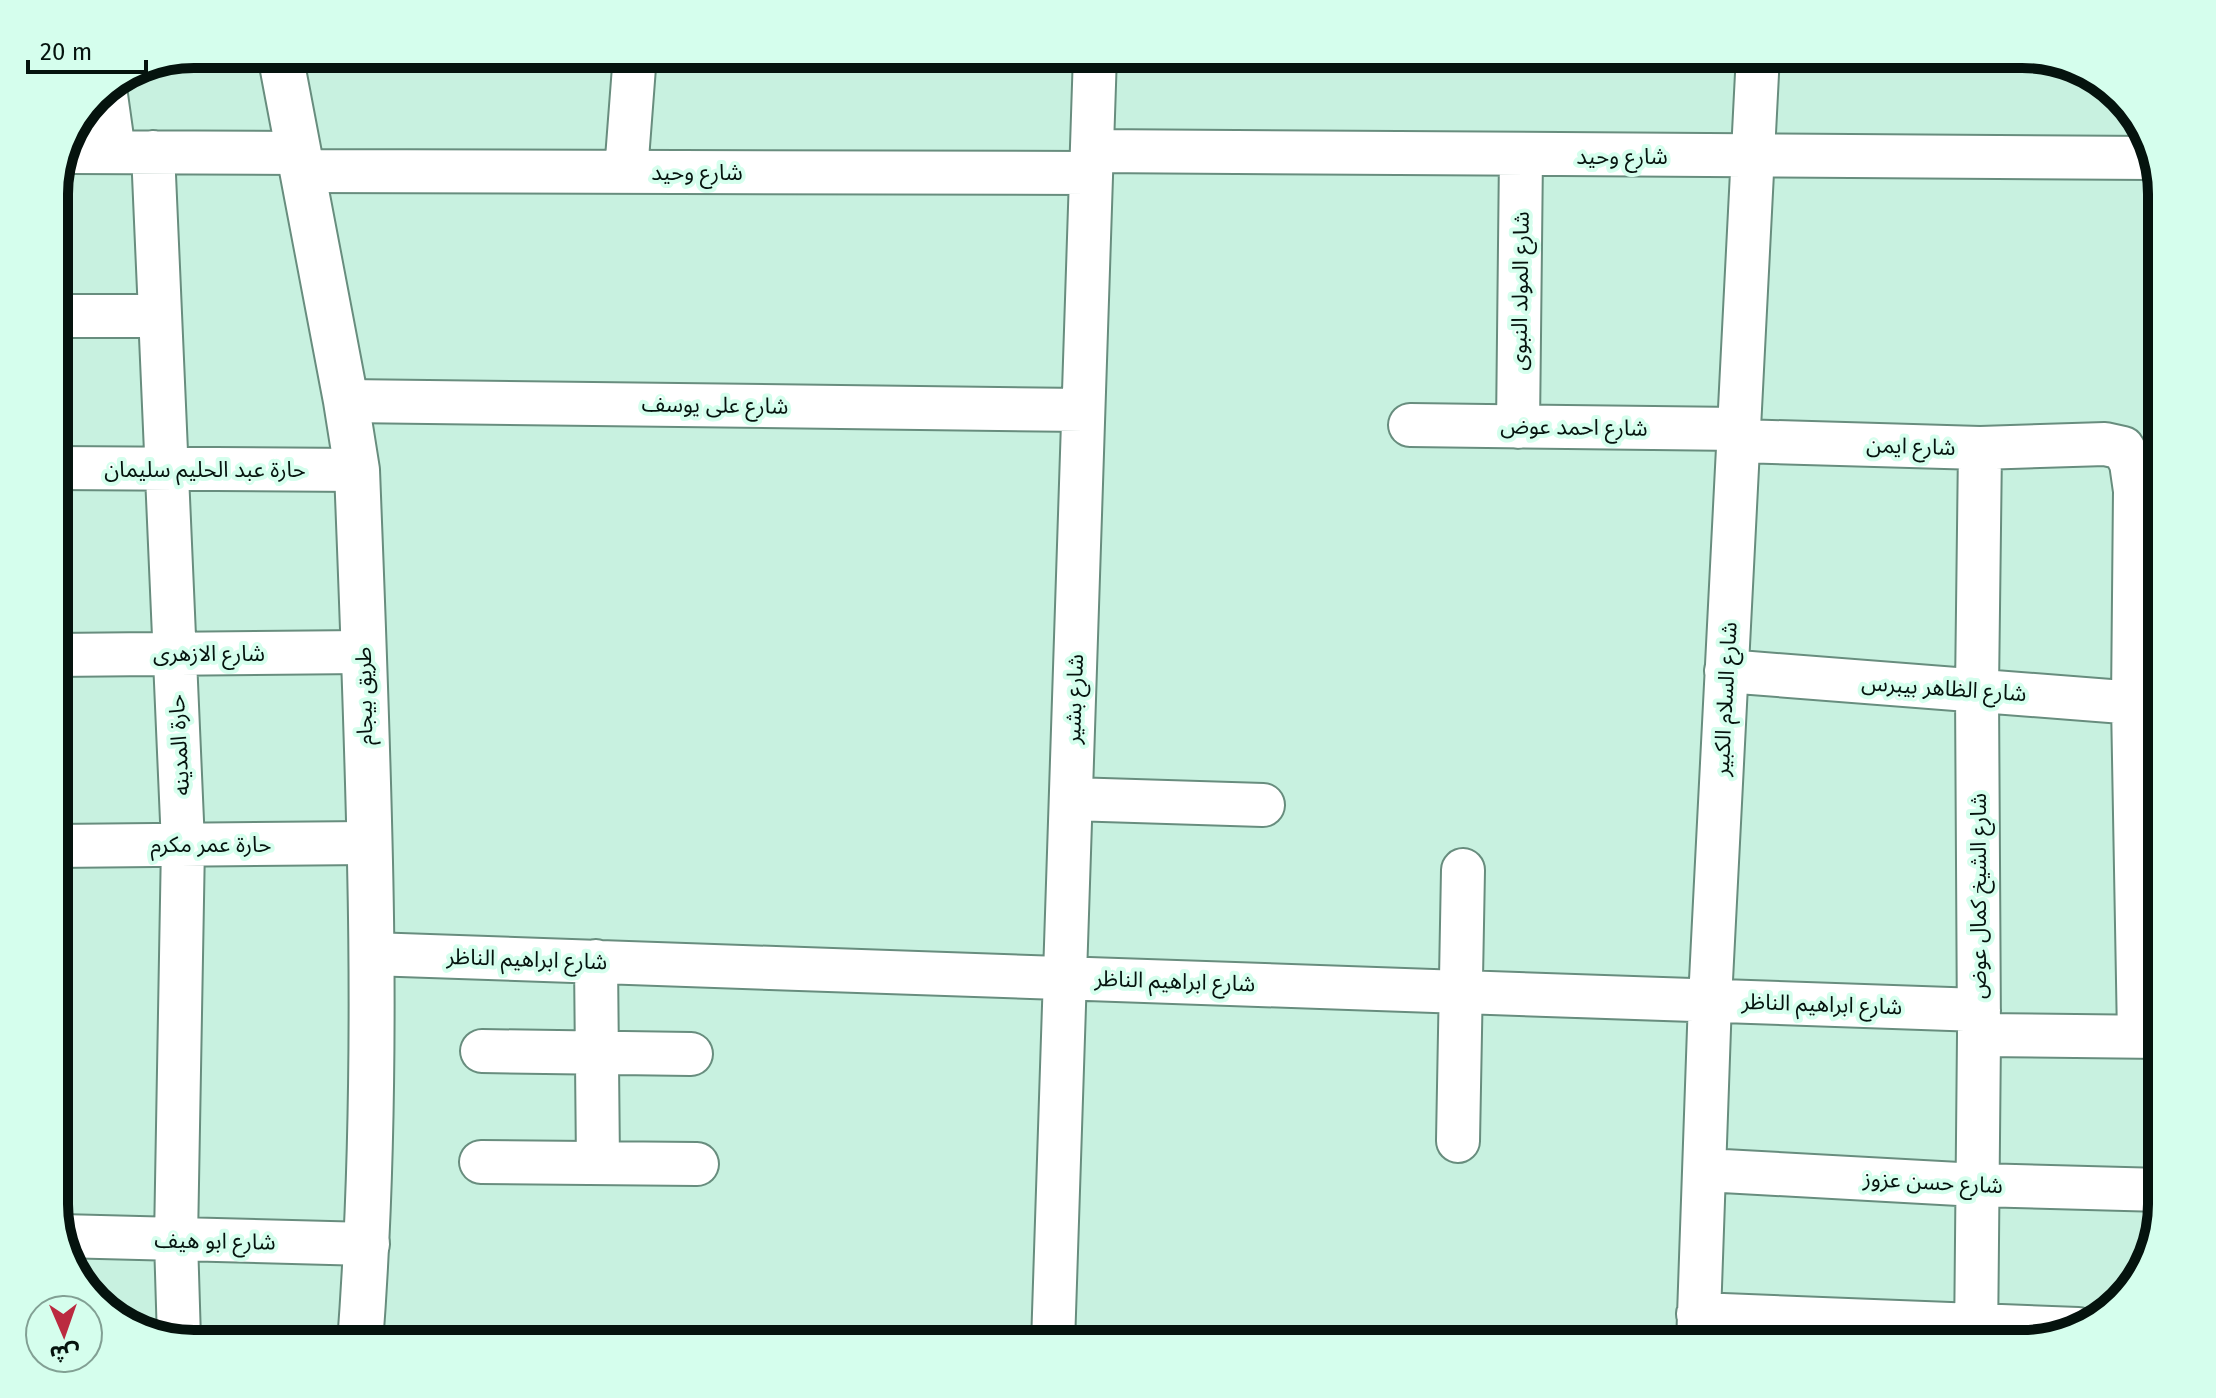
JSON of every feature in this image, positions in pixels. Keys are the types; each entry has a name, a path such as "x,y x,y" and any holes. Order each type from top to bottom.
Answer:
{"main road":[{"name":"طريق بيجام","path":"283,68 357,470 371,954 368,1244 361,1330"}],"street":[{"path":"626,172 634,68"},
{"name":"شارع بشير","path":"1053,1330 1094,68"},
{"name":"شارع السلام الكبير","path":"1698,1329 1710,1000 1757,68"},
{"name":"حارة المدينه","path":"110,100 134,152 160,316 183,844 176,1240 179,1329"},
{"name":"شارع وحيد","path":"76,152 626,172 1521,155 2142,158"},
{"name":"شارع المولد النبوى","path":"1518,427 1521,155"},
{"path":"68,316 160,316"},
{"name":"شارع على يوسف","path":"346,401 1083,410"},
{"name":"شارع احمد عوض","path":"1410,425 1739,435"},
{"name":"شارع ايمن","path":"1739,435 1980,448 2105,444 2123,448 2131,463 2135,491 2147,704"},
{"name":"شارع الشيخ كمال عوض","path":"1976,1330 1980,448"},
{"name":"حارة عبد الحليم سليمان","path":"68,468 357,470"},
{"name":"شارع الازهرى","path":"68,655 363,652"},
{"name":"شارع الظاهر بيبرس","path":"1726,671 2147,704"},
{"path":"2147,704 2148,815"},
{"path":"1071,799 1263,805"},
{"name":"حارة عمر مكرم","path":"68,846 368,843"},
{"path":"1458,1141 1463,870"},
{"name":"شارع ابراهيم الناظر","path":"371,954 1710,1000 2148,1036"},
{"path":"596,961 598,1163"},
{"path":"482,1051 691,1054"},
{"path":"481,1162 697,1164"},
{"name":"شارع حسن عزوز","path":"1705,1170 1977,1185 2148,1190"},
{"name":"شارع ابو هيف","path":"72,1236 368,1244"},
{"path":"1698,1329 1744,1330"}]}
